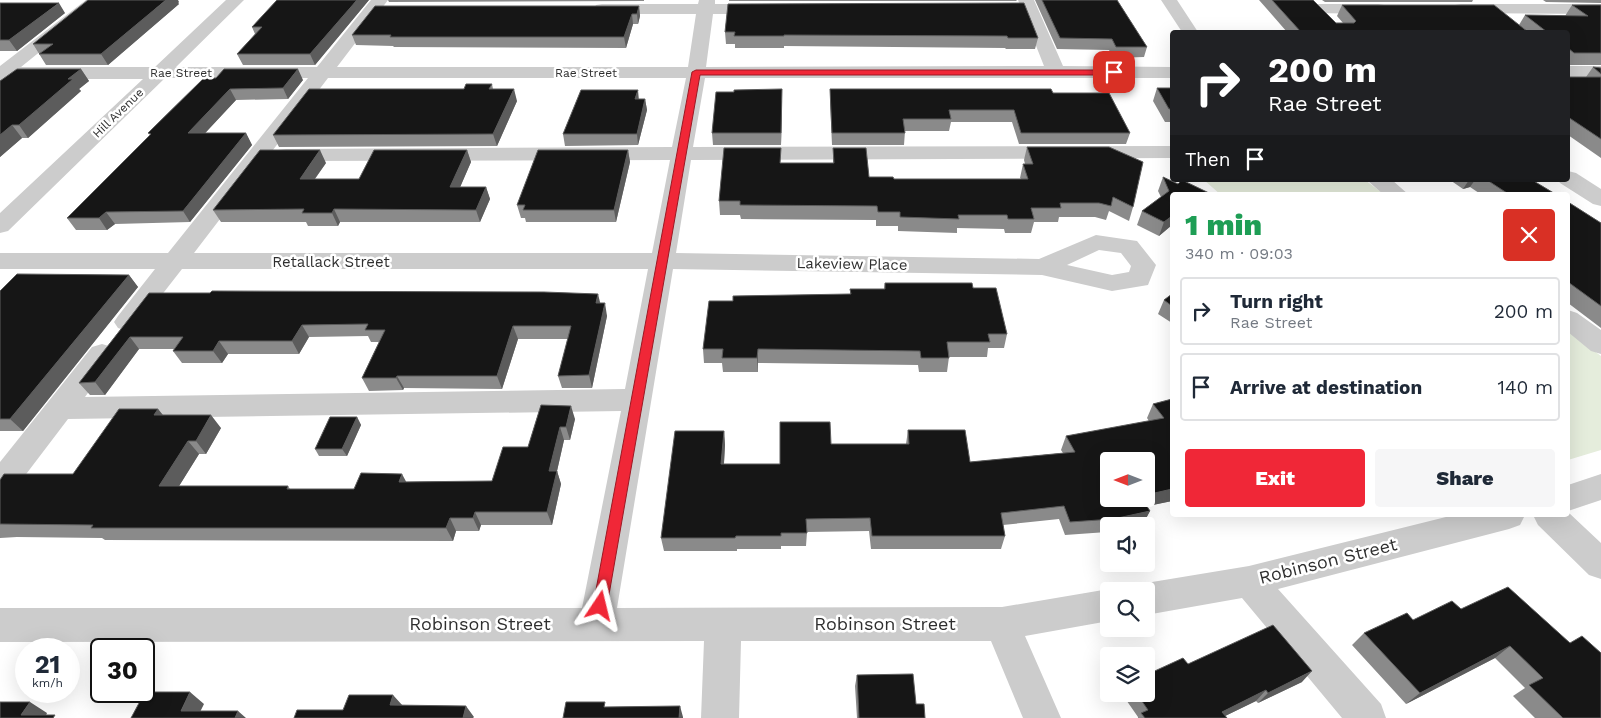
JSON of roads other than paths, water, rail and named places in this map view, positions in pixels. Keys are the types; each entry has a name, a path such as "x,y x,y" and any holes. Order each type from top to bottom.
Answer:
{"street":[{"name":"Hill Avenue","path":"0,226 236,0"},
{"path":"1169,0 1189,30"},
{"path":"58,7 92,3"},
{"path":"1,74 92,3"},
{"path":"596,624 682,152 706,4"},
{"path":"588,9 706,4 784,9"},
{"path":"1010,8 1028,4 1056,72"},
{"path":"1315,4 1397,9"},
{"path":"1315,4 1335,27"},
{"path":"0,484 324,73 382,6"},
{"path":"1446,9 1601,9"},
{"name":"Rae Street","path":"1,74 1170,72"},
{"path":"1570,72 1596,75"},
{"path":"259,155 682,152 1170,152"},
{"path":"1570,179 1601,200"},
{"path":"1381,182 1394,192"},
{"name":"Retallack Street","path":"0,261 662,261"},
{"name":"Lakeview Place","path":"662,261 1042,267"},
{"path":"1570,321 1601,344"},
{"path":"60,408 637,400"},
{"path":"1570,497 1601,487"},
{"name":"Robinson Street","path":"1155,597 1249,581 1501,517"},
{"path":"1551,517 1601,564"},
{"path":"1249,581 1367,718"},
{"name":"Robinson Street","path":"0,625 1002,624 1100,607"},
{"path":"720,718 723,624"},
{"path":"1002,624 1042,718"}]}
